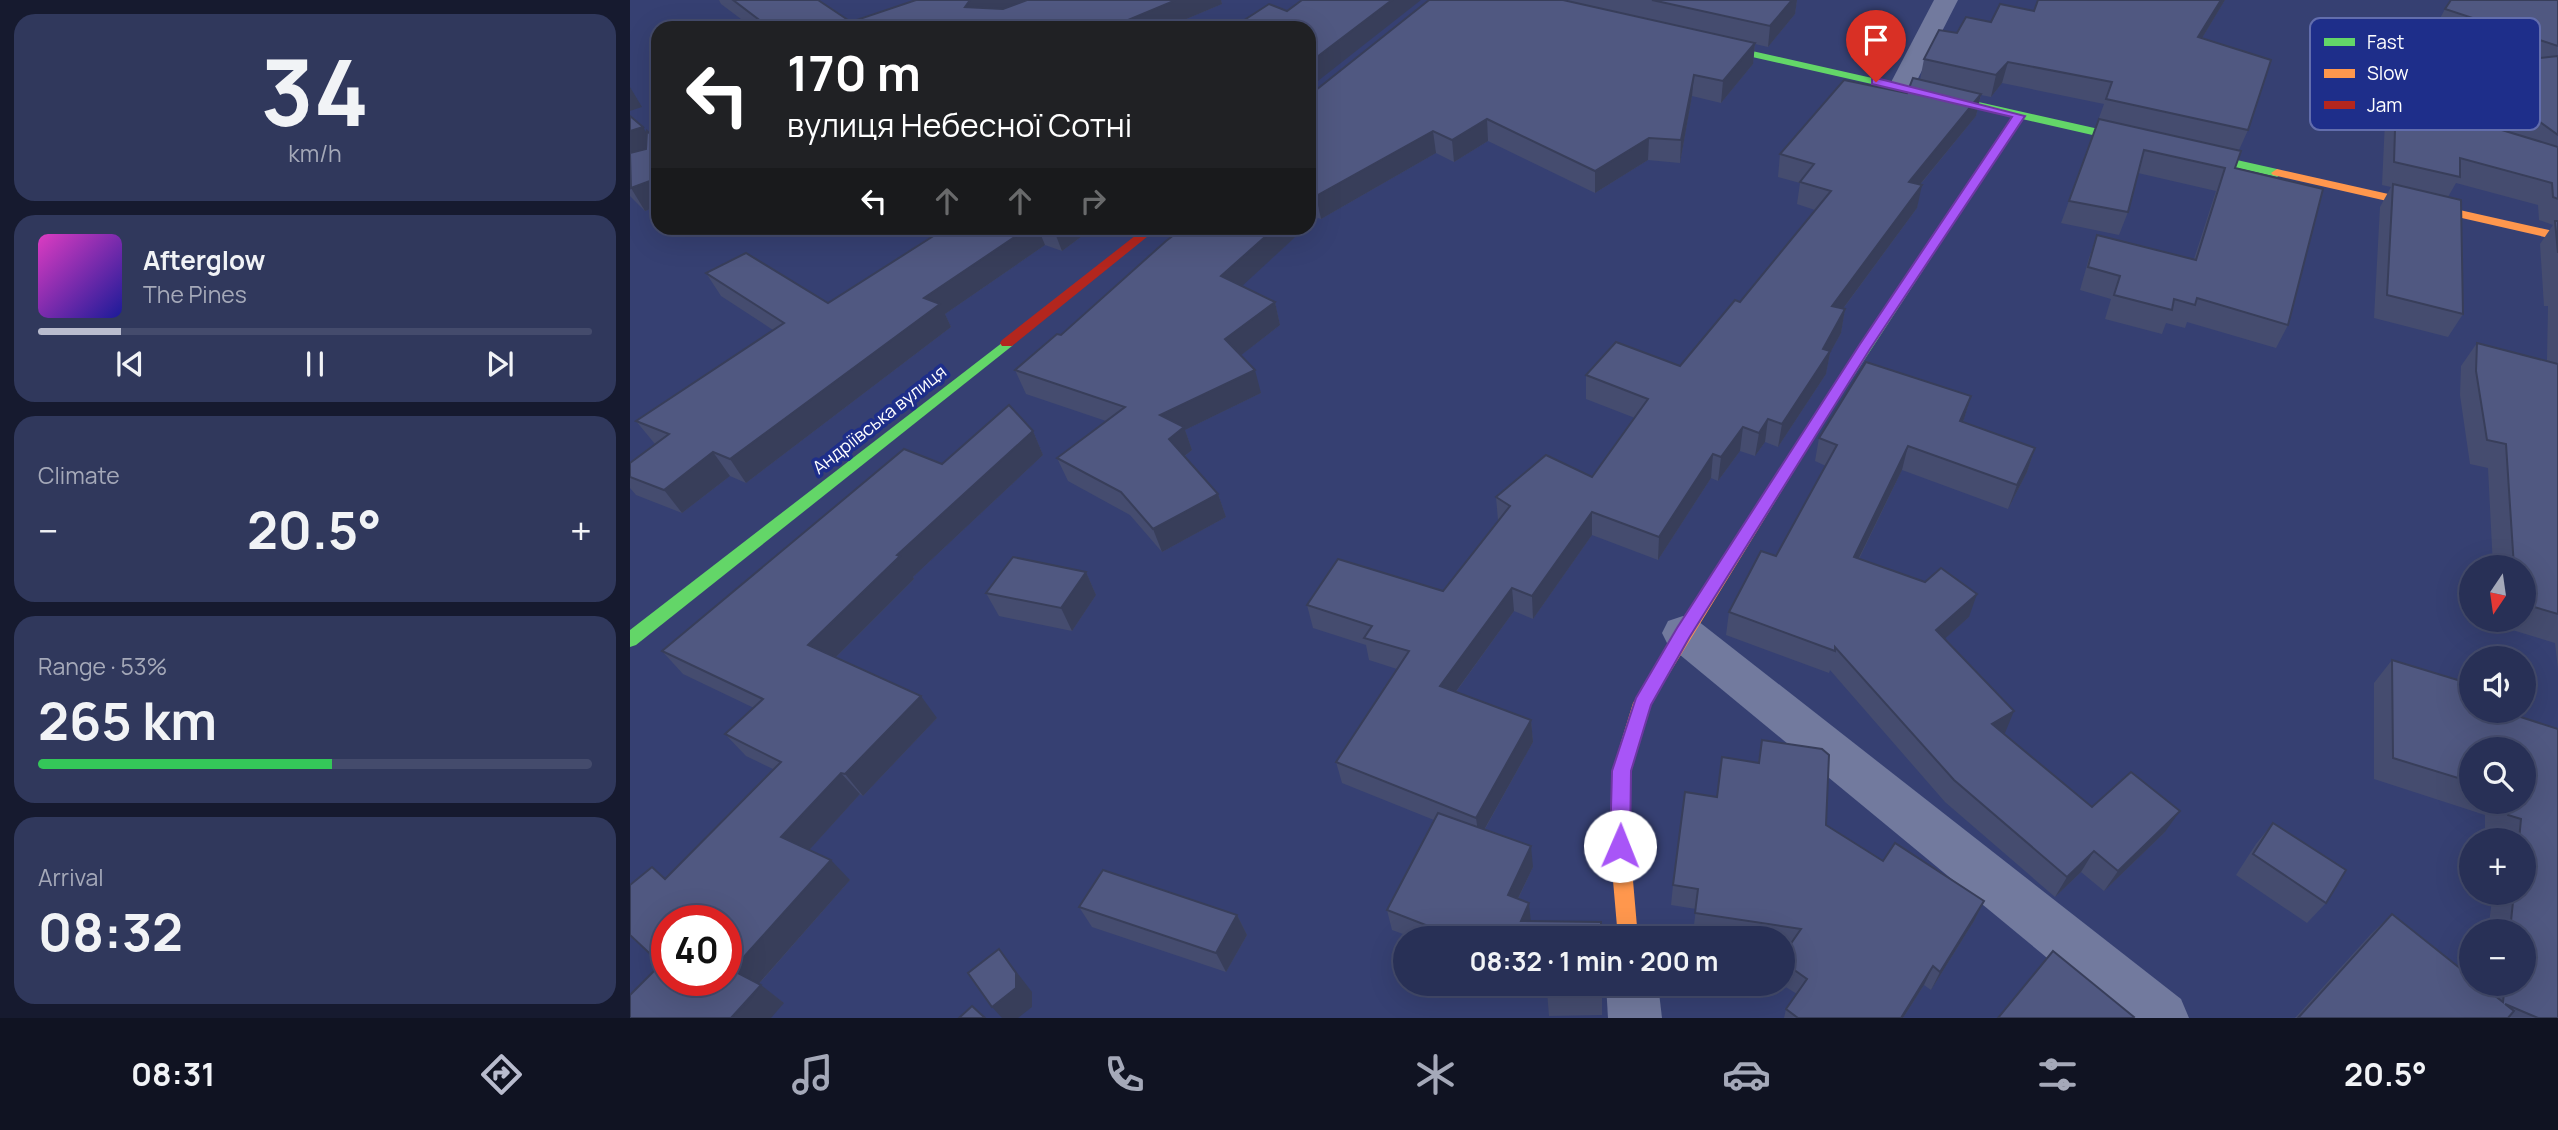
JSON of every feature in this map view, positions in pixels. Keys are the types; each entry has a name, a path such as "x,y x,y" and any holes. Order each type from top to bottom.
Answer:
{"street":[{"path":"1901,88 1946,0"},
{"path":"1688,39 2558,236"},
{"path":"1627,926 1620,846 1621,771 1642,704 1683,633 1864,347 2019,116"},
{"name":"Андріївська вулиця","path":"630,640 1143,235"},
{"path":"1683,633 2162,1018"},
{"path":"1633,996 1634,1018"}],"building":[{"path":"733,0 818,0 850,21 761,21"},
{"path":"916,0 970,0 965,7 1003,9 1027,0 1176,0 1126,21 854,21"},
{"path":"1302,0 1392,0 1316,58 1316,21 1243,21 1269,4 1287,11"},
{"path":"1429,0 1563,0 1755,43 1723,81 1694,75 1681,140 1649,138 1595,171 1487,119 1452,140 1433,131 1316,196 1316,90"},
{"path":"1652,0 1792,0 1770,26"},
{"path":"2038,0 2221,0 2198,37 2271,60 2248,130 2106,99 2112,82 2008,62 1996,75 1924,59 1939,30 1957,33 1966,17 1991,22 2000,4 2034,11"},
{"path":"2451,0 2558,0 2558,46 2540,40 2540,18 2472,18 2445,9"},
{"path":"2558,56 2558,135 2540,122 2540,58"},
{"path":"1913,78 1981,94 1909,182 1922,185 1832,306 1845,309 1823,349 1830,351 1782,424 1768,419 1759,433 1743,427 1721,457 1713,454 1659,537 1592,512 1532,596 1512,588 1440,686 1531,720 1476,818 1336,762 1409,651 1364,638 1372,626 1307,605 1338,559 1443,591 1510,506 1496,497 1546,455 1592,477 1648,399 1586,375 1616,342 1680,366 1735,300 1740,302 1831,191 1800,182 1814,164 1780,154 1844,80 1907,93"},
{"path":"630,116 643,127 630,131"},
{"path":"2099,119 2241,151 2235,168 2323,189 2288,325 2197,298 2195,305 2174,299 2172,310 2114,295 2120,276 2088,267 2097,235 2196,260 2225,168 2144,150 2128,212 2069,201"},
{"path":"2395,130 2502,130 2558,147 2558,199 2553,197 2552,183 2460,158 2460,177 2394,162"},
{"path":"647,131 651,135 651,181 631,188 630,153 646,149"},
{"path":"2393,184 2461,200 2463,314 2387,295"},
{"path":"2555,221 2558,221 2558,253"},
{"path":"935,235 1018,235 924,298 940,304 730,459 713,452 664,490 630,477 630,463 669,434 636,421 784,323 706,273 746,253 828,303"},
{"path":"1174,235 1267,235 1221,276 1275,302 1225,339 1255,370 1160,415 1184,427 1169,439 1218,494 1153,529 1121,492 1057,458 1125,407 1015,370 1057,334 1061,335"},
{"path":"2477,343 2558,364 2558,614 2536,608 2536,555 2513,555 2506,444 2487,440 2476,371"},
{"path":"1866,362 1971,396 1960,421 2035,448 2017,485 1908,446 1854,557 1925,582 1941,568 1977,594 1936,630 2014,711 1992,724 2092,807 2131,772 2180,811 2118,871 2094,851 2067,877 1954,780 1835,647 1835,651 1729,612 1761,551 1776,556 1837,445 1819,438"},
{"path":"1009,405 1033,431 897,555 900,556 808,645 921,696 845,774 841,773 781,837 831,860 742,959 742,905 651,905 651,955 630,935 630,885 652,867 665,879 781,762 725,734 763,699 662,651 904,449 942,464"},
{"path":"1013,557 1086,572 1061,608 986,593"},
{"path":"2392,660 2459,680 2459,723 2536,722 2558,729 2558,1018 2538,1018 2505,1004 2514,1011 2508,1018 2298,1018 2392,914 2459,967 2459,996 2495,996 2503,1002 2504,996 2536,996 2536,919 2511,919 2513,905 2536,905 2536,828 2520,828 2521,819 2508,814 2536,814 2536,737 2459,737 2459,778 2393,758"},
{"path":"1762,740 1822,749 1829,755 1826,825 1883,861 1895,843 1984,901 1940,972 1933,966 1901,1018 1798,1018 1786,1009 1807,979 1795,970 1795,938 1801,929 1695,913 1698,889 1673,885 1685,792 1717,797 1722,757 1759,763"},
{"path":"1438,813 1531,846 1508,895 1529,903 1521,921 1601,922 1601,926 1428,926 1387,910"},
{"path":"2273,823 2346,870 2326,903 2253,854"},
{"path":"1103,870 1237,915 1216,953 1079,907"},
{"path":"999,949 1016,973 1016,988 992,1007 968,973"},
{"path":"2053,951 2134,1017 1998,1018"},
{"path":"651,974 651,996 742,996 742,975 761,985 731,1018 630,1018 630,995"},
{"path":"1547,996 1602,996 1602,997"},
{"path":"972,1006 985,1018 959,1018"}],"traffic: fast":[{"path":"1703,43 2277,173"},
{"path":"1824,411 2019,115"},
{"path":"630,640 1007,343"}],"traffic: slow":[{"path":"2277,173 2558,236"},
{"path":"1627,926 1620,846 1621,771 1642,703 1824,411"}],"traffic: jam":[{"path":"1007,343 1143,235"}],"route":[{"path":"1620,846 1621,771 1642,704 1683,633 1864,347 2019,116 1876,82"}]}
